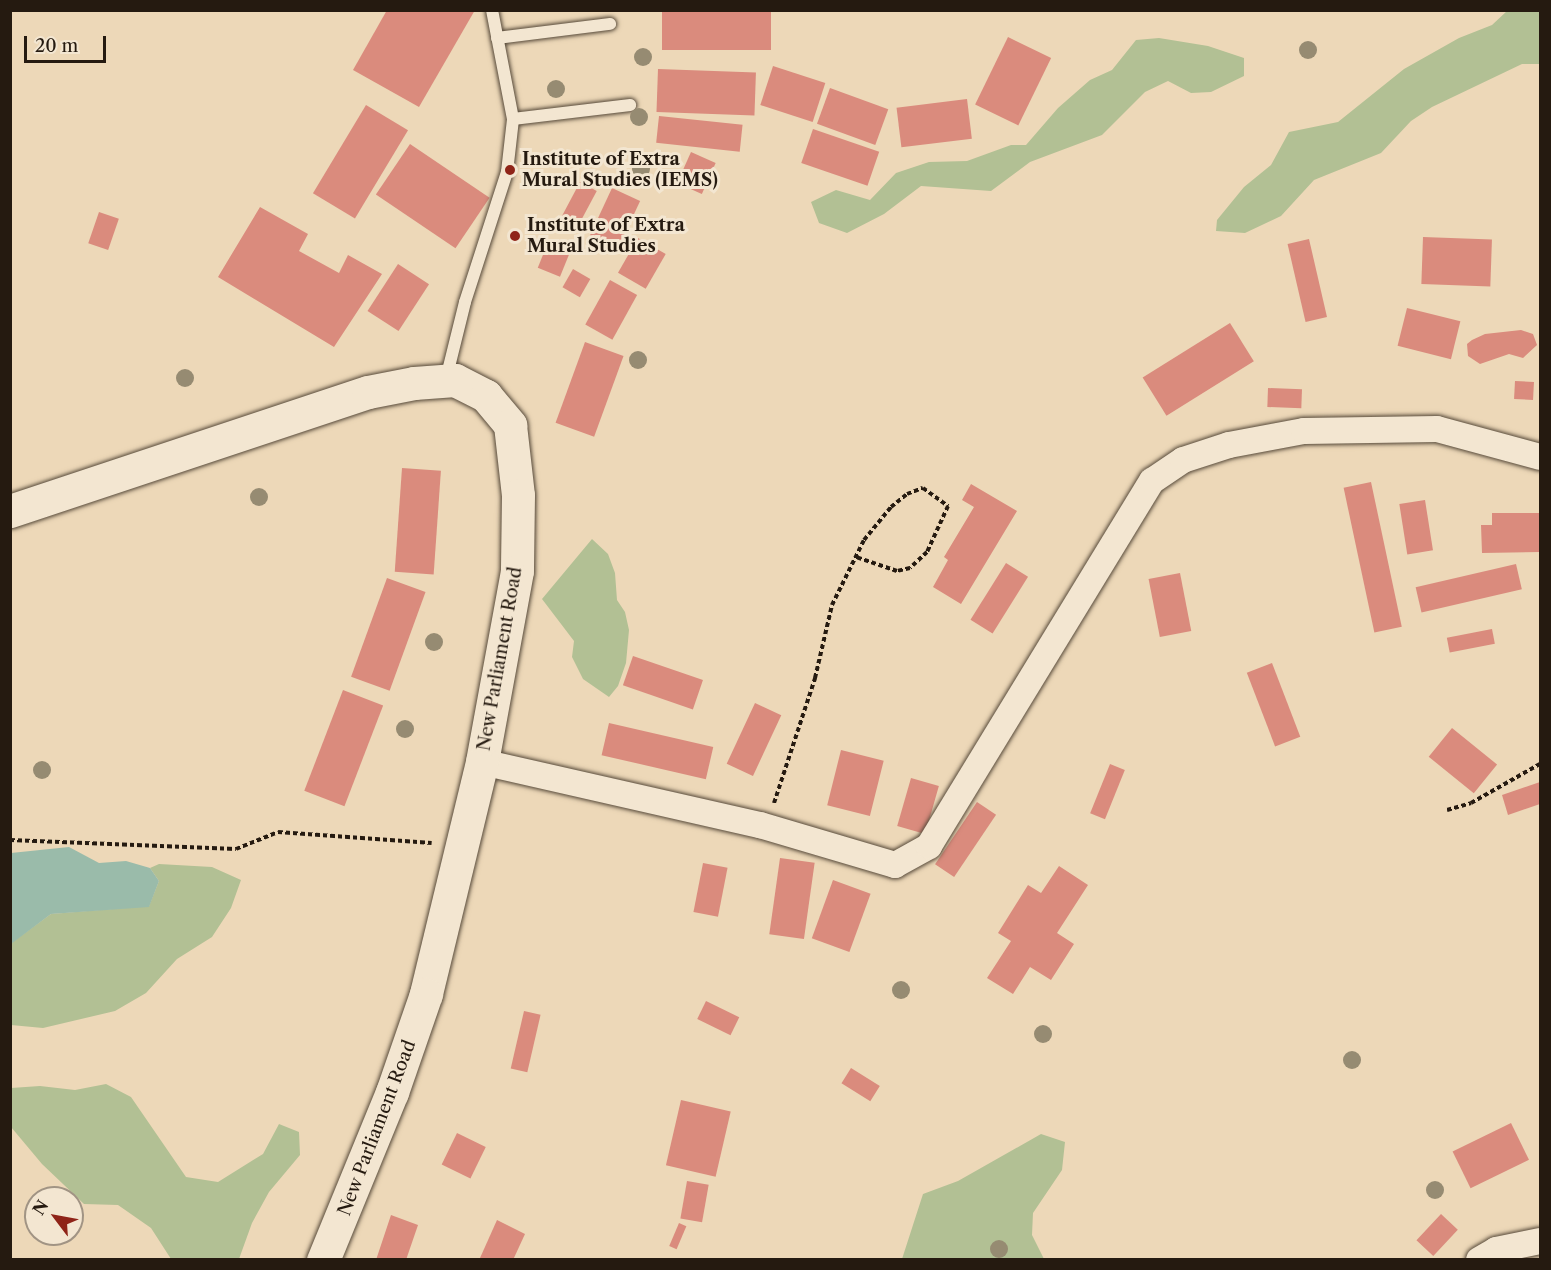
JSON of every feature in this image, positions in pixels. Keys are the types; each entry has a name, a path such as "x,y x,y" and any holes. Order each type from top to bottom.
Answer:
{"main road":[{"name":"New Parliament Road","path":"10,511 368,392 455,380 486,396 510,425 518,495 517,571 482,762 460,845 426,994 392,1092 322,1260"}],"street":[{"path":"482,762 764,826 896,865 929,846 1152,481 1183,460 1229,445 1304,431 1437,429 1540,457"},
{"path":"1479,1260 1496,1250 1540,1240"}],"lane":[{"path":"445,381 465,302 507,172 513,119 492,10"},
{"path":"497,38 610,24"},
{"path":"513,119 630,105"}],"path":[{"path":"764,826 815,678 832,605 856,557 891,507 907,494 923,488 948,506 927,552 910,568 897,571 856,557"},
{"path":"1447,810 1471,803 1540,764"},
{"path":"10,840 236,849 278,832 460,845"}],"shaded area":[{"path":"1507,11 1540,11 1540,64 1522,64 1432,107 1411,121 1381,153 1314,180 1281,216 1245,233 1216,231 1217,220 1244,187 1271,165 1289,132 1338,122 1404,69 1459,38 1492,25"},
{"path":"1159,38 1208,46 1244,58 1244,76 1211,92 1191,93 1168,81 1145,92 1102,135 1030,162 991,191 921,186 884,214 847,233 819,223 811,202 836,190 870,200 896,173 929,162 967,161 1011,145 1026,145 1058,108 1090,80 1112,70 1136,40"},
{"path":"592,539 608,554 615,573 617,600 625,612 629,630 626,663 618,686 609,697 583,679 572,657 574,641 542,599"},
{"path":"69,847 99,863 126,861 150,868 159,881 149,907 51,914 11,944 11,853"},
{"path":"159,864 212,867 241,880 231,908 212,937 177,959 146,993 115,1011 43,1028 11,1025 10,944 51,914 149,906 159,881 150,868"},
{"path":"106,1084 131,1097 186,1177 218,1182 263,1154 279,1124 299,1132 300,1155 269,1192 252,1223 239,1259 171,1259 151,1228 118,1205 84,1204 84,1186 65,1186 42,1164 11,1127 11,1088 40,1086 75,1090"},
{"path":"1041,1134 1065,1142 1062,1170 1033,1213 1032,1235 1044,1259 902,1259 923,1194 958,1181"}],"building":[{"path":"387,10 475,10 419,107 353,70"},
{"path":"662,10 771,10 771,50 662,50"},
{"path":"1008,37 1051,58 1018,125 975,104"},
{"path":"773,66 825,83 813,122 760,105"},
{"path":"658,69 756,72 754,115 656,112"},
{"path":"830,88 888,109 875,145 817,124"},
{"path":"967,99 972,139 901,147 897,108"},
{"path":"366,105 408,130 355,219 313,193"},
{"path":"659,116 743,125 740,152 656,143"},
{"path":"813,129 879,152 867,186 801,163"},
{"path":"410,144 490,198 455,248 376,195"},
{"path":"691,152 716,163 702,194 677,183"},
{"path":"580,182 597,191 578,225 562,216"},
{"path":"612,188 640,201 618,248 590,235"},
{"path":"260,207 308,234 299,251 339,273 348,255 382,274 334,347 218,277"},
{"path":"99,212 119,219 108,250 88,243"},
{"path":"1423,237 1492,239 1490,286 1421,284"},
{"path":"638,238 666,254 646,289 618,273"},
{"path":"1309,239 1327,317 1306,322 1288,244"},
{"path":"549,240 571,249 560,277 538,268"},
{"path":"398,264 429,284 399,331 368,311"},
{"path":"573,269 590,279 580,297 562,287"},
{"path":"610,280 637,295 612,340 585,325"},
{"path":"1407,308 1460,321 1451,359 1398,346"},
{"path":"1230,323 1254,361 1166,416 1143,378"},
{"path":"1521,330 1533,334 1537,345 1523,358 1509,354 1480,364 1468,356 1467,344 1472,340 1485,334"},
{"path":"585,342 624,356 594,437 556,423"},
{"path":"1515,381 1534,382 1533,400 1514,399"},
{"path":"1268,388 1302,389 1301,408 1267,407"},
{"path":"402,468 441,471 434,574 395,572"},
{"path":"1371,482 1402,627 1374,633 1344,488"},
{"path":"971,484 1017,511 961,604 933,587 948,560 944,557 974,507 962,500"},
{"path":"1425,500 1433,550 1407,554 1399,504"},
{"path":"1492,513 1540,513 1540,552 1482,553 1481,525 1492,525"},
{"path":"1006,563 1028,577 993,634 970,620"},
{"path":"1516,564 1522,589 1421,613 1416,587"},
{"path":"1180,573 1191,631 1160,637 1149,579"},
{"path":"387,578 426,592 390,691 351,677"},
{"path":"1492,629 1495,644 1450,653 1447,638"},
{"path":"633,656 703,680 693,709 623,685"},
{"path":"1272,663 1300,737 1275,746 1247,673"},
{"path":"343,690 383,705 344,806 304,791"},
{"path":"755,703 781,715 753,776 727,764"},
{"path":"609,723 713,747 706,779 602,755"},
{"path":"1452,728 1497,765 1474,793 1429,757"},
{"path":"841,750 884,761 870,816 827,805"},
{"path":"1110,764 1125,770 1105,819 1090,813"},
{"path":"911,778 939,786 925,834 897,826"},
{"path":"1540,782 1540,804 1508,815 1502,795"},
{"path":"977,802 996,815 954,877 935,864"},
{"path":"780,858 815,863 804,939 769,934"},
{"path":"703,863 728,868 718,917 693,912"},
{"path":"1059,866 1088,885 1057,933 1074,944 1051,980 1030,967 1013,994 987,978 1011,941 998,933 1028,885 1041,893"},
{"path":"833,880 871,894 849,952 812,938"},
{"path":"706,1001 739,1017 730,1035 697,1019"},
{"path":"524,1011 541,1015 527,1072 511,1068"},
{"path":"851,1068 880,1086 870,1101 841,1083"},
{"path":"681,1100 731,1111 716,1177 666,1165"},
{"path":"1511,1123 1529,1160 1471,1188 1453,1151"},
{"path":"457,1133 486,1147 470,1178 442,1164"},
{"path":"687,1181 709,1185 702,1222 680,1218"},
{"path":"1441,1214 1458,1230 1433,1256 1416,1240"},
{"path":"391,1215 418,1225 406,1260 376,1260"},
{"path":"497,1220 525,1234 513,1260 480,1258"},
{"path":"679,1223 686,1226 677,1249 669,1246"}],"place":[{"name":"Institute of Extra Mural Studies (IEMS)","path":"510,170"},
{"name":"Institute of Extra Mural Studies","path":"515,236"}]}
